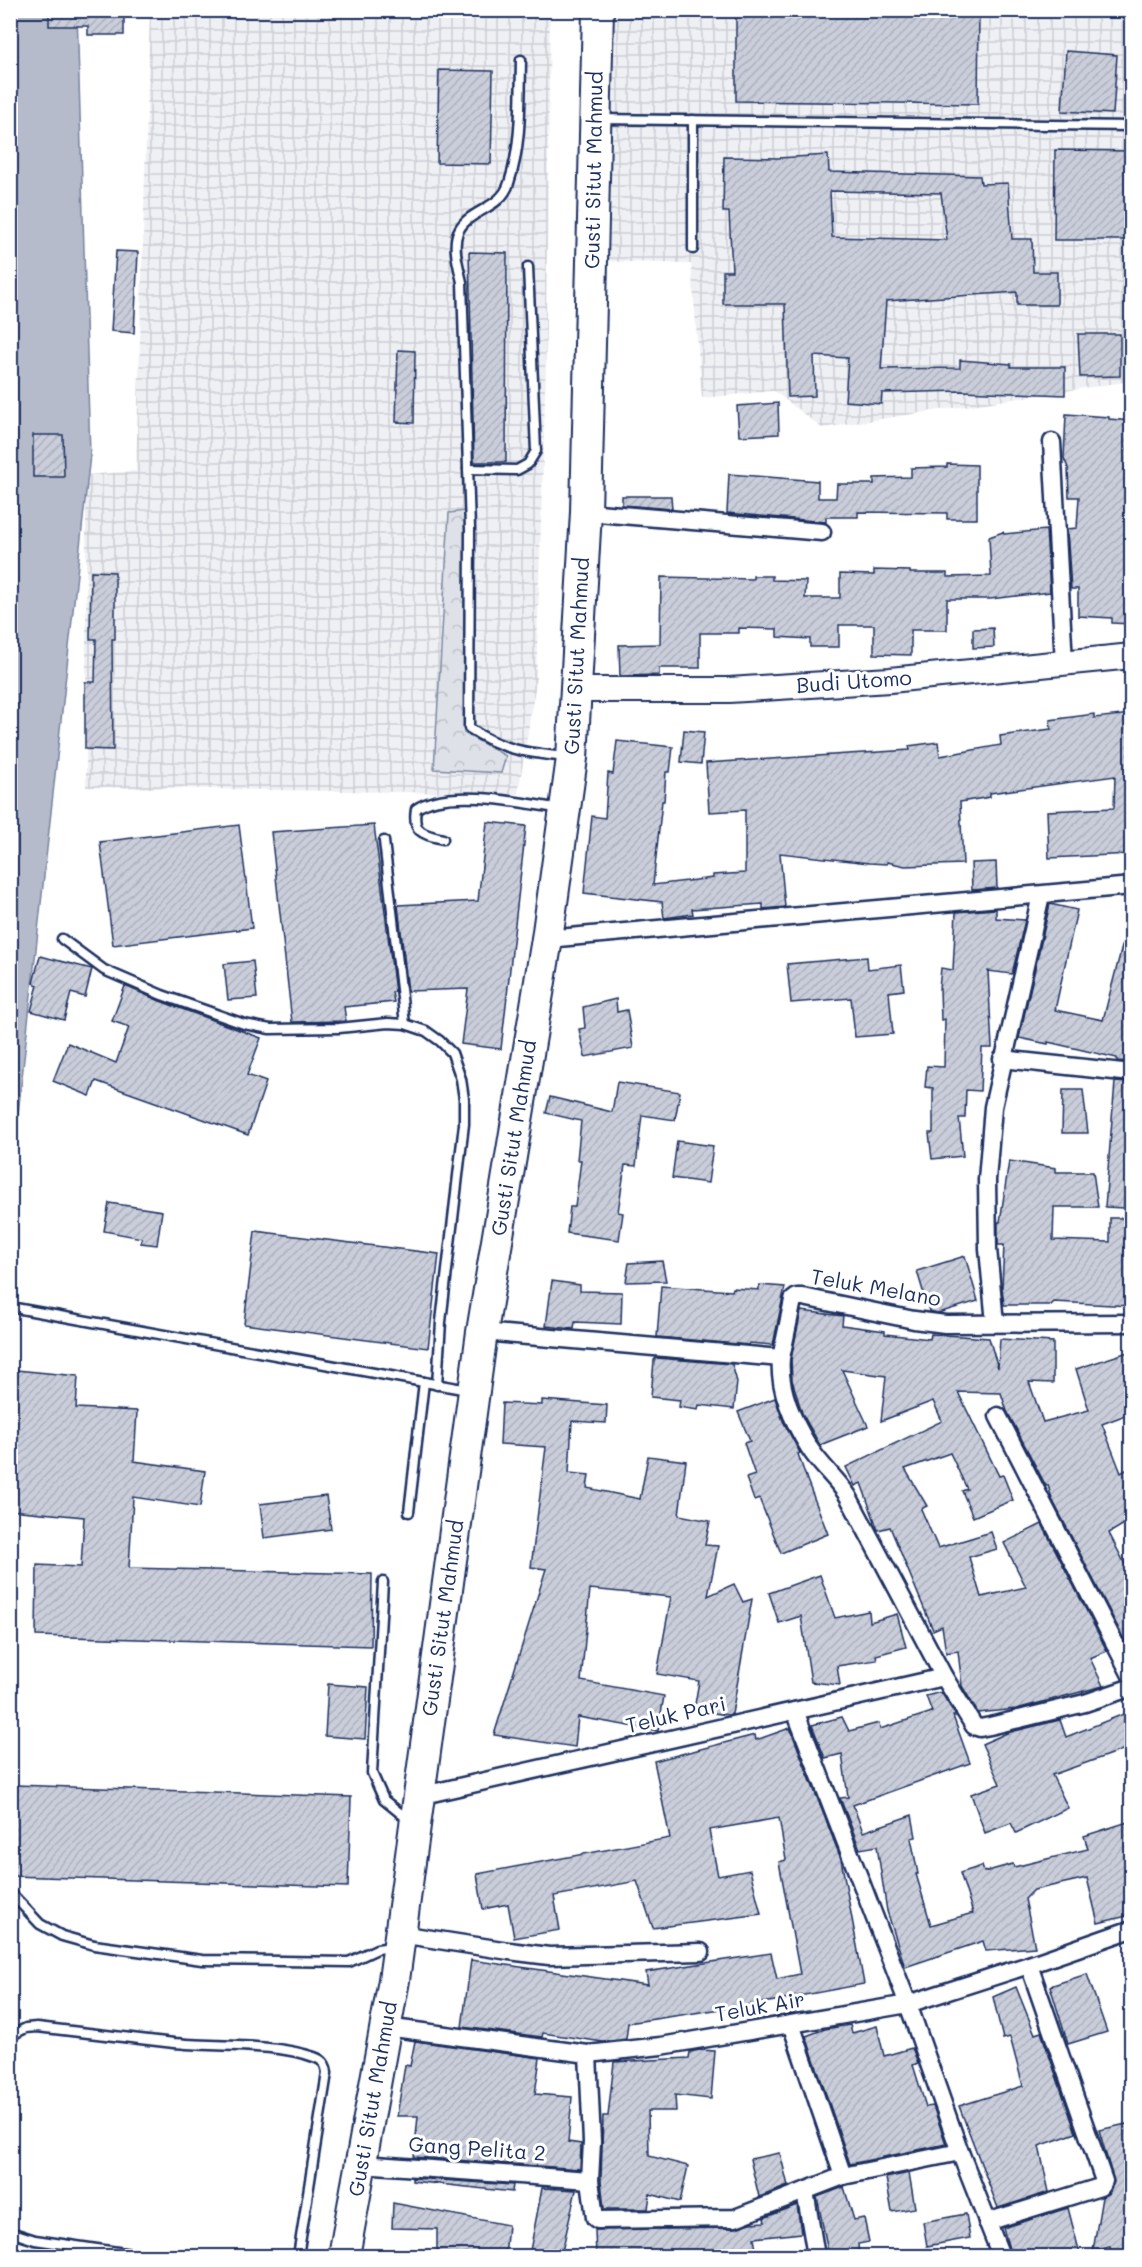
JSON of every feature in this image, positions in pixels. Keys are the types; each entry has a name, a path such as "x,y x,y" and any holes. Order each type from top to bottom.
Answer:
{"highway":[{"name":"Gusti Situt Mahmud","path":"346,2256 386,2027 482,1332 547,939 572,758 586,512 598,10"}],"street":[{"path":"1052,442 1064,663"},
{"path":"586,512 822,532"},
{"name":"Budi Utomo","path":"576,690 740,689 890,680 1131,656"},
{"path":"547,939 1131,886"},
{"path":"995,1323 988,1250 987,1180 993,1107 1002,1059 1041,895"},
{"path":"1002,1059 1131,1073"},
{"name":"Teluk Melano","path":"781,1358 793,1300 796,1297 945,1324 1131,1323"},
{"path":"482,1332 781,1358 779,1374 786,1401 806,1441 848,1496 944,1677 974,1726 980,1728 1074,1705 1131,1687"},
{"path":"998,1416 1131,1677"},
{"name":"Teluk Pari","path":"417,1811 795,1711 944,1677"},
{"path":"795,1711 908,2004 960,2152 1001,2256"},
{"name":"Teluk Air","path":"386,2027 588,2054 661,2046 908,2004 1131,1929"},
{"path":"399,1940 549,1956 701,1952"},
{"path":"987,2222 1100,2187 1104,2181 1029,1965"},
{"path":"791,2024 843,2176"},
{"path":"588,2054 590,2180 595,2218 604,2222 735,2218 843,2176 960,2152"},
{"name":"Gang Pelita 2","path":"361,2164 590,2180"},
{"path":"805,2191 816,2256"}],"lane":[{"path":"521,60 520,118 509,184 502,198 469,219 458,232 456,254 462,282 468,469 469,728 487,740 511,750 572,758"},
{"path":"596,119 1131,126"},
{"path":"693,120 693,249"},
{"path":"468,469 517,470 528,464 536,451 528,267"},
{"path":"443,839 420,832 416,827 416,809 425,802 447,798 515,801 565,810"},
{"path":"384,841 405,1024"},
{"path":"62,939 104,970 162,996 244,1024 270,1029 405,1024 426,1031 452,1053 461,1079 464,1099 460,1165 441,1322 437,1385"},
{"path":"10,1307 474,1391"},
{"path":"409,1512 424,1382"},
{"path":"383,1582 372,1773 384,1800 417,1811"},
{"path":"10,1892 40,1924 62,1936 94,1945 202,1960 349,1962 399,1940"},
{"path":"10,2036 26,2028 37,2026 174,2043 272,2049 297,2053 322,2061 327,2073 298,2256"},
{"path":"10,2232 35,2240 145,2256"}],"shaded area":[{"path":"150,11 550,11 545,398 536,682 518,794 86,787 86,475 136,471"},
{"path":"606,11 1131,11 1131,381 822,428 774,391 702,398 691,264 599,261"}],"green space":[{"path":"465,511 464,733 506,756 501,773 434,769 449,513"}],"water":[{"path":"11,11 77,11 90,455 11,1178"}],"building":[{"path":"49,10 124,10 124,35 88,35 88,26 49,26"},
{"path":"736,10 979,10 978,104 736,101"},
{"path":"1066,51 1117,55 1113,114 1062,111"},
{"path":"439,70 493,71 491,164 437,163"},
{"path":"1055,150 1131,151 1131,240 1054,240"},
{"path":"828,155 829,172 980,176 981,184 1008,183 1012,239 1032,239 1033,272 1057,272 1057,305 1017,305 1017,292 886,301 881,369 960,368 960,360 1011,364 1011,367 1065,367 1065,395 962,391 882,393 881,404 845,401 848,358 814,356 815,396 788,397 785,304 723,304 723,271 732,271 729,212 723,212 724,157 778,158","holes":["830,191 941,193 947,240 832,237"]},
{"path":"116,251 138,252 134,333 111,331"},
{"path":"469,252 507,253 506,462 474,462"},
{"path":"1078,334 1120,334 1120,376 1080,377"},
{"path":"398,350 415,351 414,423 396,422"},
{"path":"778,403 779,434 739,436 737,406"},
{"path":"1066,414 1131,421 1128,451 1131,451 1131,624 1112,623 1112,618 1078,616 1078,589 1071,589 1067,529 1077,528 1079,497 1069,497 1068,468 1064,458"},
{"path":"33,435 63,435 64,477 33,477"},
{"path":"947,464 977,465 977,519 947,519 947,513 858,512 858,517 826,517 826,522 727,513 729,474 818,481 818,498 836,498 837,484 874,484 874,478 911,477 911,468 947,467"},
{"path":"622,496 671,496 672,509 622,505"},
{"path":"1046,530 1050,592 990,599 947,599 947,630 911,630 911,655 874,654 874,625 839,625 839,647 810,647 810,639 777,637 777,629 739,628 739,633 700,633 700,668 659,668 659,675 620,676 619,645 660,644 661,577 753,579 753,576 772,576 772,580 806,581 805,598 840,598 840,574 874,575 874,570 947,573 947,577 991,576 989,537 1003,532 1004,534"},
{"path":"91,571 115,572 115,639 112,639 113,750 85,749 85,682 95,682 96,639 90,639"},
{"path":"993,628 994,647 973,648 973,629"},
{"path":"1094,714 1094,718 1131,714 1131,854 1049,858 1047,811 1114,808 1115,776 990,793 990,797 960,802 963,864 905,866 887,862 887,864 869,863 780,853 785,907 763,909 763,904 692,909 693,914 664,918 662,902 584,893 592,816 605,818 608,773 613,774 617,741 673,747 670,772 666,772 653,885 713,878 713,875 745,873 745,810 709,812 706,763 910,750 909,746 938,742 940,756 1001,745 1000,736 1051,729 1050,720"},
{"path":"684,730 704,732 701,764 681,762"},
{"path":"487,822 526,826 501,1049 461,1044 468,989 408,991 398,905 478,901"},
{"path":"239,825 252,928 113,945 100,842"},
{"path":"374,825 395,992 392,992 394,1002 344,1007 346,1021 292,1022 271,832"},
{"path":"996,862 997,888 972,890 971,863"},
{"path":"1050,904 1077,910 1055,1010 1103,1020 1126,931 1131,932 1131,1062 1117,1061 1117,1058 1048,1042 1048,1044 1019,1038"},
{"path":"996,909 996,918 1025,920 1012,974 988,971 992,1048 982,1048 980,1091 966,1090 965,1118 959,1118 963,1156 932,1159 929,1133 933,1133 933,1088 925,1087 927,1066 944,1067 945,1019 941,1020 939,989 941,968 953,970 956,912"},
{"path":"40,956 92,969 85,997 71,993 64,1020 31,1011 38,985 33,983"},
{"path":"867,957 868,969 901,965 904,990 889,992 893,1034 855,1037 851,998 791,1003 787,964"},
{"path":"253,961 257,998 228,1000 224,964"},
{"path":"125,986 261,1038 247,1075 266,1082 248,1135 96,1081 90,1096 53,1081 68,1043 116,1063 129,1027 112,1021"},
{"path":"616,999 617,1012 627,1010 633,1048 585,1057 579,1029 585,1028 583,1007"},
{"path":"617,1082 680,1092 675,1120 642,1115 636,1166 625,1165 618,1212 623,1213 619,1240 567,1233 570,1207 575,1207 581,1160 577,1160 581,1121 546,1113 550,1097 612,1112"},
{"path":"1115,1082 1131,1083 1131,1166 1126,1166 1124,1208 1105,1207"},
{"path":"1063,1090 1083,1090 1088,1133 1062,1133"},
{"path":"677,1141 713,1146 708,1183 672,1178"},
{"path":"1009,1161 1056,1168 1056,1172 1093,1172 1098,1207 1054,1207 1053,1240 1110,1242 1110,1218 1131,1218 1131,1306 1054,1302 1051,1305 1004,1305 1002,1287 1004,1245 998,1245 998,1222 1000,1222"},
{"path":"109,1203 162,1211 157,1245 141,1243 142,1238 104,1231"},
{"path":"255,1231 439,1254 428,1348 244,1324"},
{"path":"965,1256 978,1301 938,1313 929,1311 917,1271"},
{"path":"662,1261 666,1281 626,1282 629,1263"},
{"path":"552,1281 580,1285 580,1291 622,1292 621,1324 575,1322 574,1329 546,1326"},
{"path":"759,1285 785,1287 773,1345 657,1337 661,1286 732,1291 733,1288 759,1290"},
{"path":"801,1311 843,1316 842,1325 885,1331 885,1334 930,1339 931,1334 989,1338 998,1368 1000,1339 1053,1342 1053,1383 1029,1382 1043,1422 1089,1410 1076,1369 1131,1351 1131,1413 1102,1424 1121,1473 1131,1467 1131,1520 1109,1533 1131,1576 1131,1641 1126,1643 1052,1499 1048,1485 1046,1486 1007,1411 1001,1393 958,1392 999,1476 1003,1475 1013,1500 973,1517 962,1491 967,1489 950,1453 905,1469 927,1506 921,1509 938,1548 991,1532 997,1549 969,1557 981,1597 1026,1587 1004,1543 1042,1524 1107,1651 1090,1658 1103,1686 1016,1709 978,1713 962,1686 958,1651 946,1653 942,1626 933,1630 890,1527 878,1530 861,1483 855,1486 846,1467 942,1421 933,1401 881,1421 886,1376 842,1370 868,1426 820,1445 802,1413 792,1380 791,1359"},
{"path":"656,1358 732,1364 737,1382 734,1409 699,1405 698,1410 679,1407 680,1400 651,1397"},
{"path":"16,1370 78,1376 76,1408 137,1411 134,1461 205,1471 200,1507 133,1497 129,1568 372,1574 371,1646 36,1636 37,1565 81,1567 84,1517 10,1510 10,1443"},
{"path":"775,1398 783,1421 800,1453 798,1454 828,1534 781,1553 759,1498 754,1500 746,1478 755,1475 744,1443 750,1441 738,1412"},
{"path":"542,1400 607,1405 606,1423 572,1421 569,1473 589,1475 587,1488 640,1499 648,1456 686,1461 679,1515 710,1521 705,1545 718,1546 708,1596 734,1584 743,1602 752,1599 732,1714 694,1710 699,1681 657,1674 671,1597 590,1589 581,1681 664,1696 658,1731 578,1717 575,1747 494,1735 546,1569 531,1567 546,1447 500,1444 502,1403 542,1405"},
{"path":"326,1496 331,1529 264,1538 260,1504"},
{"path":"820,1575 835,1618 869,1611 870,1622 897,1614 906,1647 876,1655 877,1660 837,1666 840,1685 811,1682 801,1616 779,1623 769,1593"},
{"path":"328,1684 368,1687 365,1739 325,1736"},
{"path":"941,1692 956,1716 953,1716 970,1763 853,1805 863,1832 912,1815 916,1837 911,1838 918,1874 916,1874 931,1925 973,1913 960,1873 982,1866 984,1872 1013,1864 1014,1867 1088,1849 1084,1836 1131,1821 1131,1915 1098,1923 1087,1878 1034,1890 1025,1899 1035,1947 986,1951 983,1941 905,1967 887,1911 877,1846 860,1849 840,1798 848,1797 842,1754 825,1758 812,1725 842,1717 849,1731 879,1723 880,1729 932,1712 926,1696"},
{"path":"1131,1711 1131,1747 1052,1775 1068,1808 1016,1833 1011,1823 985,1833 971,1794 1000,1784 982,1744 1007,1733 1060,1720 1066,1737"},
{"path":"790,1728 841,1859 864,1984 788,1999 628,2023 626,2039 603,2042 543,2033 542,2037 462,2027 471,1960 648,1985 646,1972 771,1953 777,1979 800,1974 779,1862 786,1860 779,1818 709,1830 718,1876 750,1870 761,1914 653,1928 637,1881 554,1896 560,1930 514,1938 508,1904 483,1909 477,1874 670,1838 654,1761 755,1735 756,1740"},
{"path":"15,1785 351,1797 348,1887 12,1876"},
{"path":"1087,1974 1107,2032 1068,2044 1050,1986"},
{"path":"1016,1987 1035,2034 1041,2032 1076,2133 1039,2146 1049,2192 998,2208 959,2106 1023,2086 1010,2037 1003,2039 993,1997"},
{"path":"850,2025 852,2033 877,2026 884,2056 912,2048 918,2063 913,2065 926,2107 933,2106 946,2144 850,2164 806,2036 825,2029"},
{"path":"415,2041 540,2058 535,2094 572,2097 568,2142 581,2144 580,2169 414,2157 418,2116 397,2116 405,2065 410,2066"},
{"path":"715,2051 711,2099 675,2095 676,2111 648,2111 649,2156 688,2166 680,2202 650,2194 648,2209 604,2209 601,2180 603,2116 608,2116 614,2062 689,2058 690,2052"},
{"path":"1131,2123 1131,2256 1112,2256 1110,2247 1093,2251 1102,2197 1109,2193 1114,2182 1099,2130"},
{"path":"780,2153 788,2186 759,2197 750,2159"},
{"path":"909,2173 915,2208 892,2212 886,2178"},
{"path":"412,2178 513,2185 512,2192 412,2181"},
{"path":"844,2187 854,2220 864,2218 869,2242 858,2244 859,2256 829,2256 817,2197"},
{"path":"542,2188 576,2190 561,2256 529,2256"},
{"path":"393,2203 508,2225 505,2256 437,2256 437,2229 392,2228"},
{"path":"797,2205 801,2233 754,2238 757,2256 596,2256 595,2230 736,2228 751,2223 765,2222 764,2218"},
{"path":"1068,2208 1080,2254 1011,2256 1003,2228"},
{"path":"966,2214 970,2238 927,2246 923,2222"}]}
